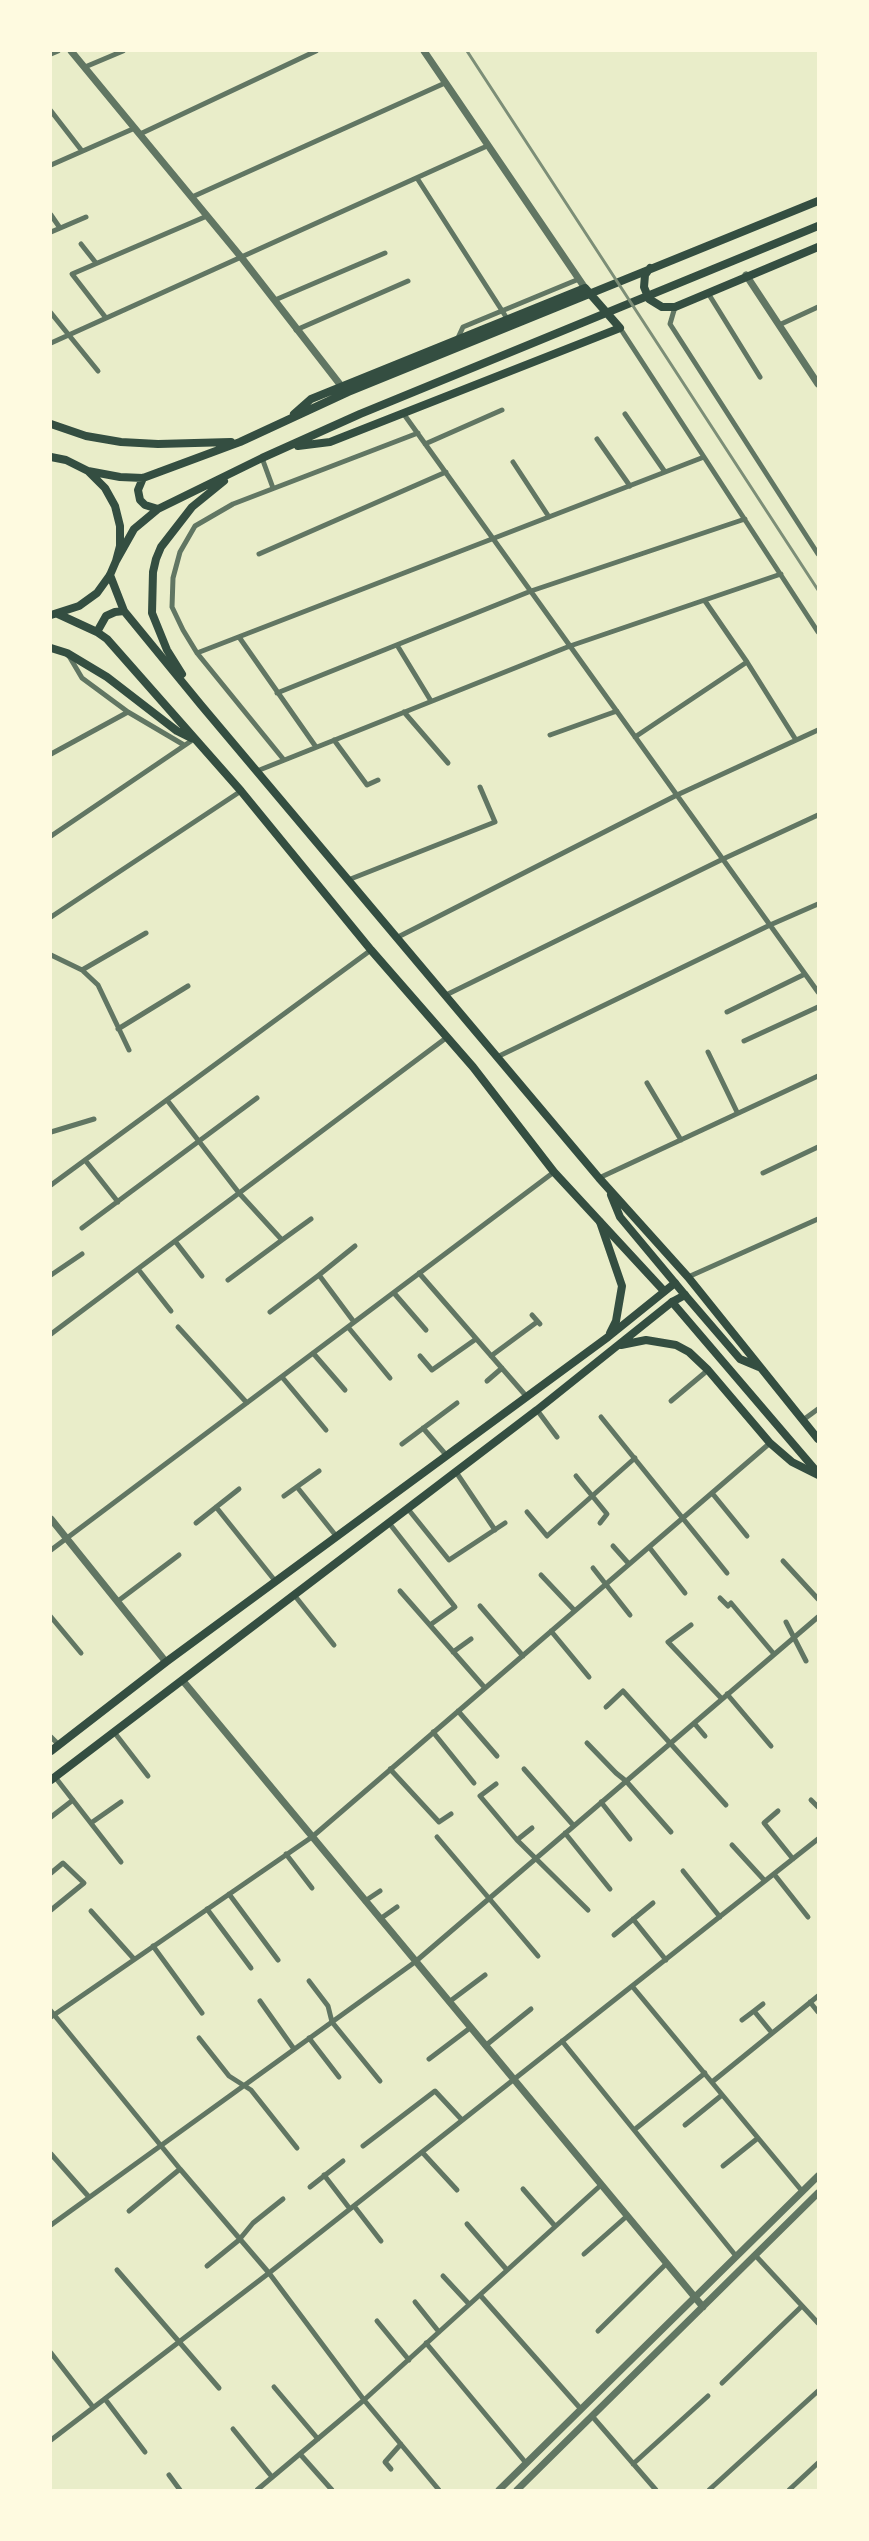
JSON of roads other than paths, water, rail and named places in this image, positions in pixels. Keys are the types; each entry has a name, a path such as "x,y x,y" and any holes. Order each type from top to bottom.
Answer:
{"main road":[{"path":"818,194 662,260 651,267 645,275 644,287 649,299 662,307 675,307 707,291 818,247"},
{"path":"345,389 818,201"},
{"path":"55,614 79,606 97,593 110,575 134,529 158,508 360,414 818,226"},
{"path":"51,457 66,460 88,471 120,477 143,478 240,442 345,389 585,288 620,328 330,442 288,447"},
{"path":"51,424 86,436 121,442 158,444 240,442"},
{"path":"88,471 105,488 115,506 120,526 120,546 116,561"},
{"path":"201,705 167,650 158,630 152,613 153,572 161,547 186,514 237,471"},
{"path":"143,478 138,490 140,500 145,505 158,508"},
{"path":"110,575 124,611 201,705 599,1178 688,1277 818,1439"},
{"path":"97,632 106,616 124,611"},
{"path":"55,614 97,632 107,639 242,790 371,950 472,1067 554,1172 664,1291 818,1474"},
{"path":"51,648 67,653 107,677 177,730 194,739"},
{"path":"609,1189 620,1217 685,1295 740,1359 759,1367"},
{"path":"600,1220 622,1286 616,1321 608,1337"},
{"path":"51,1751 166,1662 608,1337 675,1283"},
{"path":"53,1778 295,1596 620,1346 672,1302 685,1295"},
{"path":"620,1346 646,1340 676,1345 689,1352 708,1370 770,1443 792,1462 818,1474"}],"street":[{"path":"51,54 58,51"},
{"path":"71,51 241,257 296,330 345,389"},
{"path":"85,68 123,51"},
{"path":"140,134 316,51"},
{"path":"424,51 585,288"},
{"path":"192,197 445,83"},
{"path":"51,111 82,151"},
{"path":"51,165 135,128"},
{"path":"51,343 487,146"},
{"path":"417,178 508,320"},
{"path":"51,215 60,228"},
{"path":"106,318 72,274 207,216"},
{"path":"51,232 86,217"},
{"path":"81,244 96,263"},
{"path":"275,300 385,253"},
{"path":"746,275 818,384"},
{"path":"456,341 463,327 579,279"},
{"path":"296,330 408,281"},
{"path":"707,291 760,377"},
{"path":"675,307 670,324 818,554"},
{"path":"779,325 818,307"},
{"path":"51,313 98,371"},
{"path":"620,328 818,632"},
{"path":"425,444 502,410"},
{"path":"403,412 817,989"},
{"path":"625,414 665,472"},
{"path":"284,760 197,653 172,608 173,578 180,552 195,526 232,504 418,433"},
{"path":"597,439 630,486"},
{"path":"197,653 704,457"},
{"path":"262,458 273,489"},
{"path":"513,462 549,517"},
{"path":"259,554 446,472"},
{"path":"277,693 531,591 745,519"},
{"path":"257,771 570,645 781,574"},
{"path":"705,601 796,740"},
{"path":"239,637 316,747"},
{"path":"397,645 431,701"},
{"path":"67,653 82,678 128,712 184,745"},
{"path":"635,737 747,662"},
{"path":"549,735 617,711"},
{"path":"51,754 128,712"},
{"path":"404,712 448,763"},
{"path":"396,938 677,795 818,730"},
{"path":"51,836 194,739"},
{"path":"334,740 367,785 378,780"},
{"path":"348,880 495,822 480,787"},
{"path":"51,917 242,790"},
{"path":"446,996 723,859 818,815"},
{"path":"498,1057 818,904"},
{"path":"82,970 146,933"},
{"path":"51,1185 371,950"},
{"path":"51,955 82,970 98,985 129,1050"},
{"path":"727,1012 806,974"},
{"path":"118,1029 188,986"},
{"path":"744,1041 818,1007"},
{"path":"52,1332 446,1038"},
{"path":"708,1052 737,1112"},
{"path":"599,1178 818,1076"},
{"path":"647,1083 681,1140"},
{"path":"82,1228 257,1098"},
{"path":"166,1100 239,1193 282,1240"},
{"path":"51,1132 94,1119"},
{"path":"763,1173 818,1147"},
{"path":"85,1160 118,1202"},
{"path":"51,1550 554,1172"},
{"path":"228,1280 311,1219"},
{"path":"688,1277 818,1219"},
{"path":"175,1241 202,1276"},
{"path":"270,1312 355,1246"},
{"path":"51,1275 82,1254"},
{"path":"138,1269 171,1311"},
{"path":"419,1273 527,1397"},
{"path":"319,1275 354,1322"},
{"path":"394,1293 426,1330"},
{"path":"491,1356 538,1323 532,1315"},
{"path":"178,1327 247,1403"},
{"path":"348,1327 390,1377"},
{"path":"420,1356 432,1370 477,1339"},
{"path":"313,1353 345,1390"},
{"path":"487,1381 502,1368"},
{"path":"671,1401 708,1370"},
{"path":"282,1377 326,1430"},
{"path":"402,1444 457,1403"},
{"path":"803,1420 818,1409"},
{"path":"537,1410 557,1437"},
{"path":"602,1417 727,1573"},
{"path":"423,1428 447,1456"},
{"path":"439,2490 364,2400 269,2273 239,2240 52,2014 312,1837 770,1443"},
{"path":"527,1512 547,1536 635,1458"},
{"path":"284,1496 319,1471"},
{"path":"456,1472 495,1530"},
{"path":"576,1476 607,1515 600,1523"},
{"path":"297,1487 337,1537"},
{"path":"196,1523 239,1489"},
{"path":"712,1493 747,1536"},
{"path":"216,1507 276,1582"},
{"path":"408,1509 449,1560 505,1523"},
{"path":"51,1519 166,1662"},
{"path":"389,1523 455,1607 430,1625"},
{"path":"613,1546 629,1564"},
{"path":"649,1547 685,1593"},
{"path":"118,1601 179,1555"},
{"path":"783,1561 818,1599"},
{"path":"593,1568 630,1616"},
{"path":"541,1575 575,1611"},
{"path":"400,1591 485,1688"},
{"path":"295,1596 334,1645"},
{"path":"720,1598 728,1606 731,1603 774,1654"},
{"path":"480,1606 522,1656"},
{"path":"51,1617 81,1653"},
{"path":"51,2224 415,1962 818,1617"},
{"path":"786,1622 806,1661"},
{"path":"691,1625 668,1642 722,1699"},
{"path":"551,1631 589,1677"},
{"path":"453,1652 471,1639"},
{"path":"183,1681 703,2307"},
{"path":"606,1707 623,1691 726,1805"},
{"path":"727,1694 771,1746"},
{"path":"458,1711 497,1756"},
{"path":"694,1723 705,1736"},
{"path":"114,1732 148,1776"},
{"path":"433,1732 474,1783"},
{"path":"51,1737 59,1745"},
{"path":"587,1743 616,1773 627,1780 671,1832"},
{"path":"390,1769 439,1822 452,1814"},
{"path":"524,1769 574,1826"},
{"path":"53,1778 91,1822 121,1862"},
{"path":"496,1784 480,1796 518,1840 588,1910"},
{"path":"51,1817 73,1800"},
{"path":"811,1800 818,1807"},
{"path":"91,1822 121,1802"},
{"path":"601,1803 630,1839"},
{"path":"778,1811 762,1825 793,1859"},
{"path":"518,1840 532,1828"},
{"path":"565,1833 610,1889"},
{"path":"437,1836 538,1956"},
{"path":"51,2440 269,2273 818,1839"},
{"path":"732,1845 765,1881"},
{"path":"286,1854 312,1888"},
{"path":"51,1873 63,1863 84,1883 51,1910"},
{"path":"683,1871 720,1917"},
{"path":"774,1874 808,1917"},
{"path":"365,1901 380,1891"},
{"path":"229,1894 278,1960"},
{"path":"614,1935 653,1903"},
{"path":"380,1919 397,1907"},
{"path":"207,1909 251,1968"},
{"path":"91,1911 134,1959"},
{"path":"633,1919 666,1960"},
{"path":"153,1946 202,2013"},
{"path":"449,2002 485,1975"},
{"path":"309,1981 328,2006 332,2022 380,2081"},
{"path":"632,1986 802,2191"},
{"path":"712,2082 818,1996"},
{"path":"260,2001 294,2049"},
{"path":"810,2002 818,2012"},
{"path":"742,2020 763,2004"},
{"path":"485,2046 531,2009"},
{"path":"754,2011 772,2033"},
{"path":"429,2059 470,2028"},
{"path":"199,2038 229,2076 251,2090 297,2148"},
{"path":"309,2038 339,2076"},
{"path":"562,2041 735,2256"},
{"path":"634,2130 705,2073"},
{"path":"363,2146 435,2091 462,2120"},
{"path":"685,2126 722,2095"},
{"path":"723,2166 758,2138"},
{"path":"422,2152 456,2190"},
{"path":"51,2154 89,2197"},
{"path":"310,2187 343,2161"},
{"path":"129,2211 180,2169"},
{"path":"324,2175 381,2241"},
{"path":"499,2490 818,2176"},
{"path":"257,2490 364,2400 601,2185"},
{"path":"524,2189 555,2226"},
{"path":"517,2490 818,2193"},
{"path":"207,2266 239,2240 253,2223 283,2199"},
{"path":"584,2254 627,2216"},
{"path":"467,2224 507,2270"},
{"path":"755,2255 818,2323"},
{"path":"598,2331 666,2264"},
{"path":"117,2270 219,2388"},
{"path":"443,2276 469,2304"},
{"path":"480,2295 580,2408"},
{"path":"415,2302 439,2332"},
{"path":"722,2383 801,2307"},
{"path":"376,2320 409,2360"},
{"path":"426,2343 526,2463"},
{"path":"51,2353 93,2408"},
{"path":"274,2387 318,2439"},
{"path":"709,2490 818,2391"},
{"path":"633,2463 708,2396"},
{"path":"105,2398 144,2452"},
{"path":"592,2416 656,2490"},
{"path":"233,2429 272,2477"},
{"path":"392,2469 385,2462 401,2444"},
{"path":"300,2454 332,2490"},
{"path":"789,2490 818,2463"},
{"path":"169,2475 180,2490"}],"railway":[{"path":"467,51 818,590"}]}
